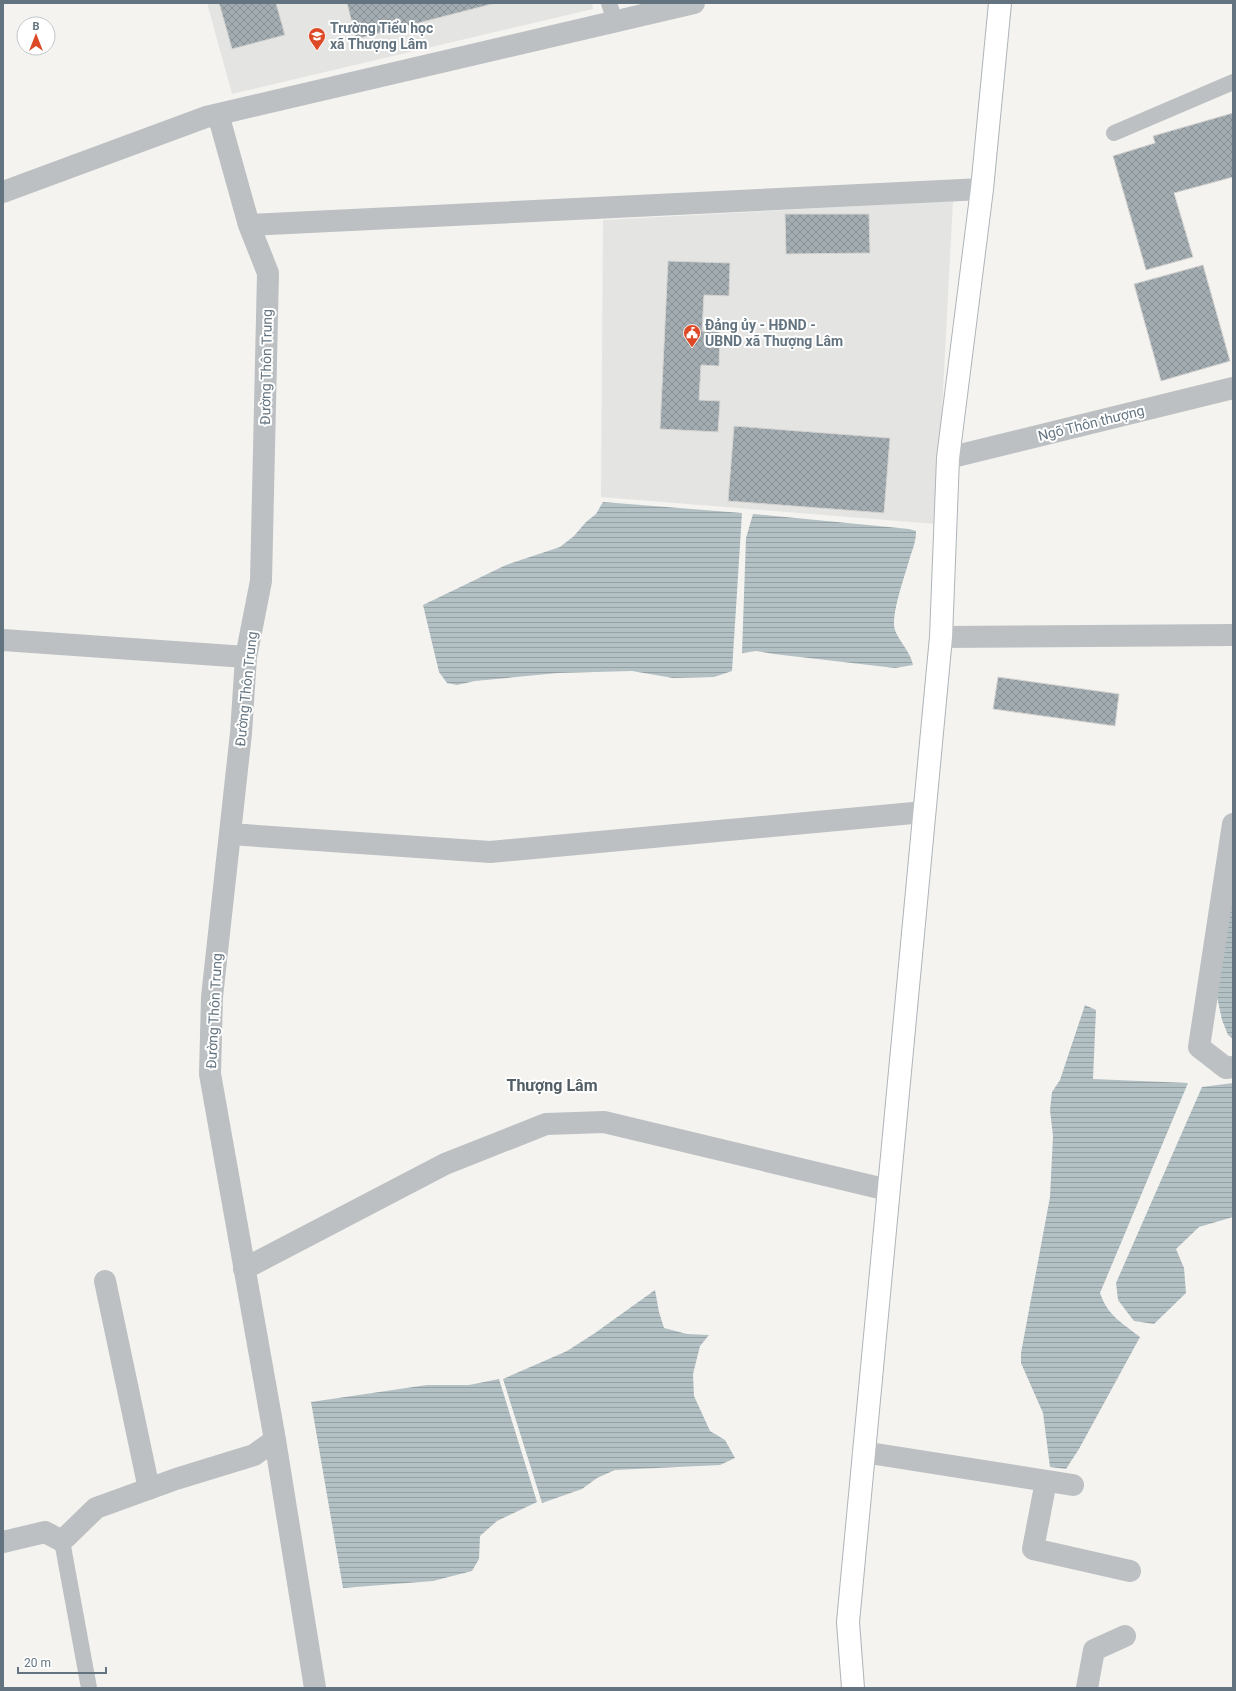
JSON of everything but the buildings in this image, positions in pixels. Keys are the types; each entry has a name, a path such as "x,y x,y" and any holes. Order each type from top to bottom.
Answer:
{"street":[{"path":"3,192 206,117 612,12 694,3"},
{"path":"853,1688 848,1622 941,637 948,458 982,189 1000,3"},
{"name":"Đường Thôn Trung","path":"218,114 249,224 268,273 261,581 246,657 241,733 212,997 210,1074 275,1440 314,1688"},
{"path":"249,224 982,189"},
{"name":"Ngõ Thôn thượng","path":"948,458 1233,388"},
{"path":"941,637 1233,635"},
{"path":"3,640 246,657"},
{"path":"230,834 490,852 924,812"},
{"path":"1233,824 1199,1046 1226,1068 1233,1067"},
{"path":"244,1268 445,1164 546,1124 604,1122 888,1190"},
{"path":"106,1281 149,1489"},
{"path":"3,1542 45,1532 62,1541 96,1508 254,1455 275,1440"},
{"path":"863,1452 1073,1485"},
{"path":"1046,1481 1032,1549 1130,1571"},
{"path":"1087,1688 1094,1650 1124,1636"}],"lane":[{"path":"1114,133 1233,82"},
{"path":"62,1541 89,1688"}],"shaded area":[{"name":"Trường Tiểu học xã Thượng Lâm","path":"207,3 592,3 593,9 232,94"},
{"path":"953,201 936,524 601,497 603,220"},
{"path":"603,502 742,513 732,671 714,677 673,678 632,671 558,673 475,681 457,685 447,683 439,672 423,605 506,565 560,547 574,536 586,522 596,514"},
{"path":"753,514 909,529 916,531 915,543 897,601 894,617 895,629 909,654 913,665 895,668 756,651 742,653 746,538"},
{"path":"1233,887 1233,1039 1228,1035 1222,1020 1216,992"},
{"path":"1085,1005 1096,1010 1093,1079 1188,1083 1100,1293 1103,1301 1111,1313 1121,1323 1140,1337 1079,1449 1066,1469 1050,1467 1043,1413 1021,1363 1021,1353 1050,1197 1053,1136 1050,1110 1052,1092 1060,1080"},
{"path":"1233,1083 1233,1217 1199,1227 1176,1249 1184,1268 1186,1293 1154,1324 1134,1321 1118,1300 1116,1283 1202,1087"},
{"path":"655,1290 664,1328 687,1334 709,1335 700,1346 693,1374 694,1396 710,1431 725,1440 735,1458 720,1465 615,1470 597,1478 582,1489 542,1503 503,1379 567,1351"},
{"path":"499,1379 537,1502 497,1521 480,1536 479,1559 472,1571 433,1581 343,1588 311,1402 427,1385 469,1385"}],"place":[{"name":"Trường Tiểu học xã Thượng Lâm","path":"317,51"},
{"name":"Đảng ủy - HĐND - UBND xã Thượng Lâm","path":"692,348"}],"district":[{"name":"Thượng Lâm","path":"552,1085"}]}
